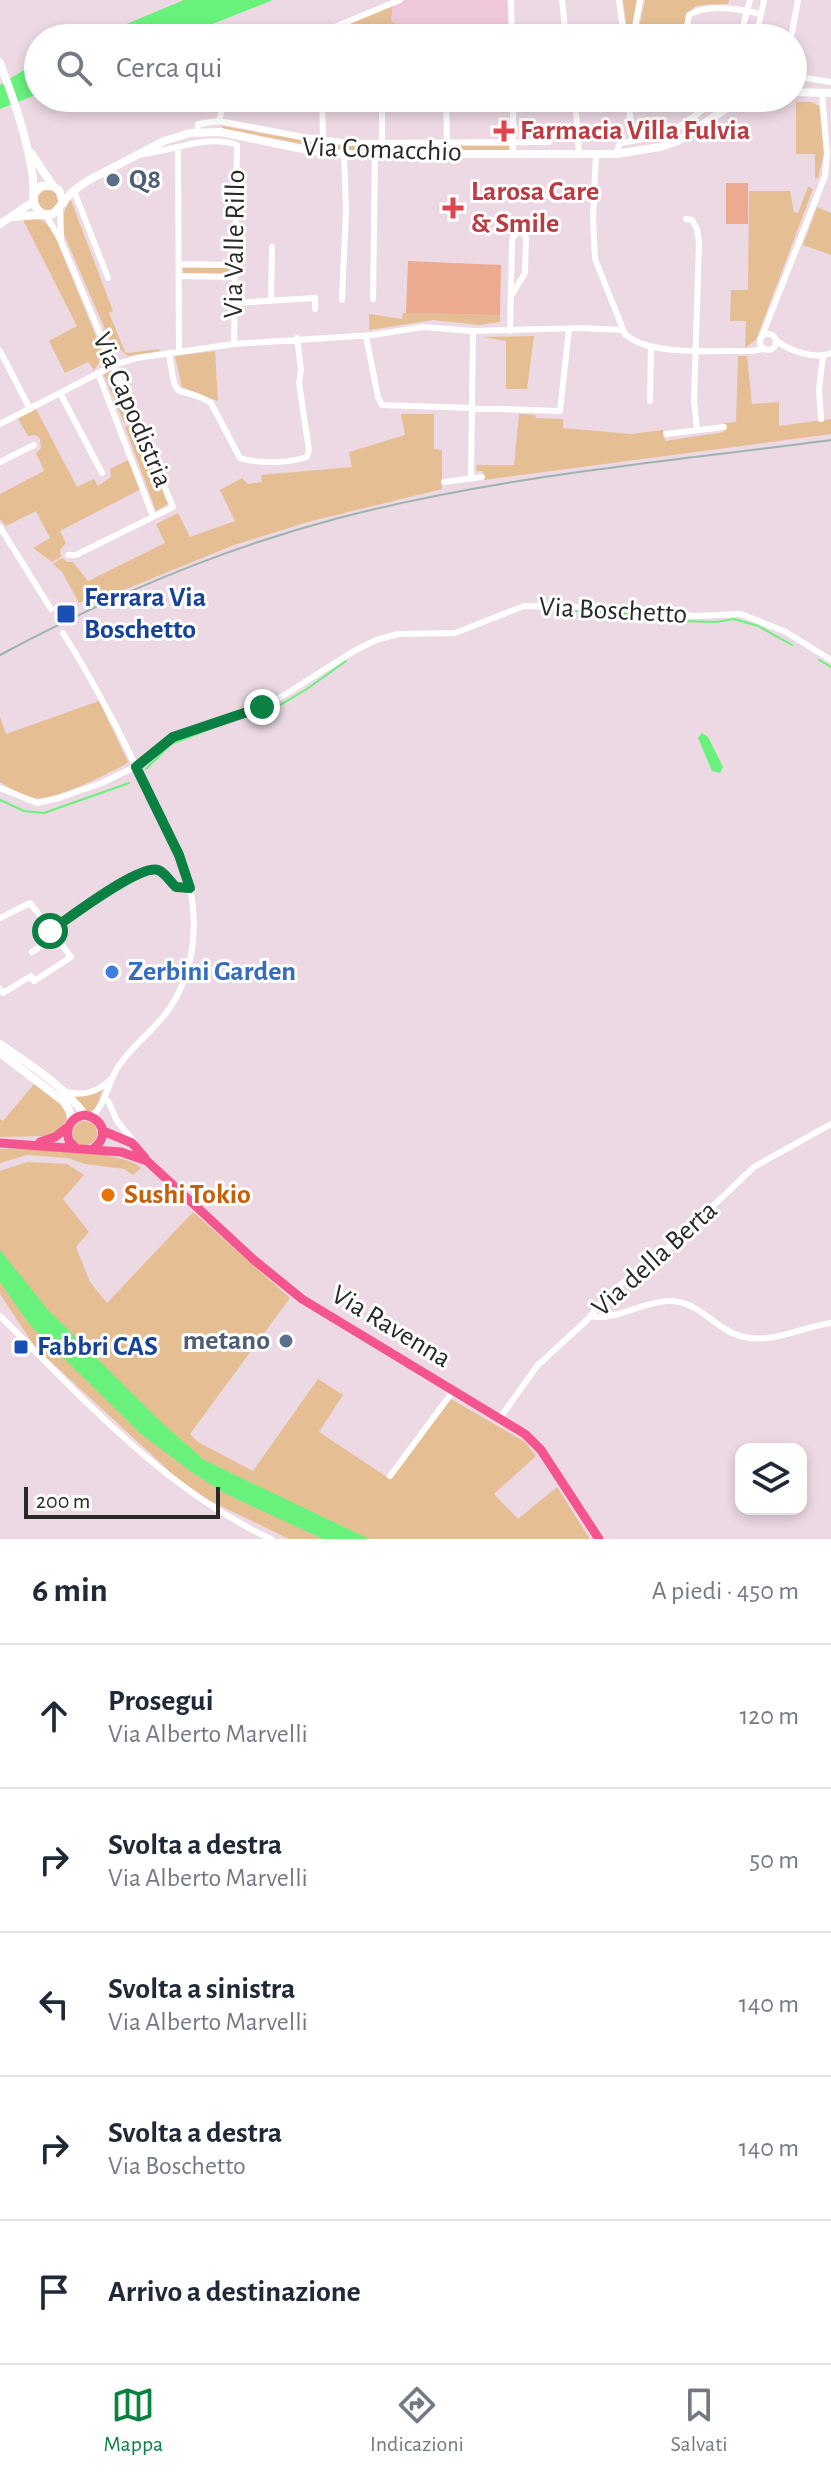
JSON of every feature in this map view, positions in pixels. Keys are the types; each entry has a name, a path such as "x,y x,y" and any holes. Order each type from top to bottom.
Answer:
{"main road":[{"path":"0,63 25,141 34,198 44,214"},
{"name":"Via Comacchio","path":"12,217 44,214 61,206 87,181 164,141 197,132 220,132 307,150 344,154 616,154 678,141 718,112"},
{"path":"25,141 36,163 62,195 61,206"},
{"name":"Via Comacchio","path":"0,224 34,198 41,186 55,187 87,181"},
{"name":"Via Ravenna","path":"0,1047 65,1092 102,1127 124,1137 254,1260 294,1293 516,1427 538,1446 599,1539"},
{"name":"Via Ravenna","path":"0,1047 63,1101 69,1110 69,1141 77,1149 130,1153 147,1161"},
{"path":"28,1143 49,1140 70,1124 88,1116"},
{"path":"93,1149 102,1140 102,1127"},
{"path":"0,1143 77,1149"}],"street":[{"path":"347,24 400,0"},
{"path":"511,0 512,24"},
{"path":"562,0 566,24"},
{"path":"619,0 622,24"},
{"path":"636,24 640,0"},
{"path":"744,24 750,0"},
{"path":"759,24 764,0"},
{"path":"794,24 798,0"},
{"path":"687,24 689,15 696,11 747,10 761,14"},
{"path":"807,78 831,82"},
{"path":"765,344 770,318 822,185 827,154 826,93"},
{"path":"220,132 221,112"},
{"path":"323,112 323,140"},
{"path":"382,112 382,143"},
{"path":"446,112 447,143"},
{"path":"513,112 513,154"},
{"path":"576,112 579,154"},
{"path":"630,112 633,141"},
{"path":"616,154 617,145 677,130 698,112"},
{"name":"Via Comacchio","path":"197,132 198,124 219,121 323,140 382,143 549,142"},
{"path":"164,141 178,148"},
{"name":"Via Valle Rillo","path":"178,148 200,142 237,145 234,344"},
{"path":"139,154 178,148"},
{"path":"178,148 179,352"},
{"path":"342,300 346,211 344,154"},
{"path":"373,299 375,154"},
{"path":"596,154 594,253 602,283 623,330 631,340 651,347 747,351 775,338"},
{"path":"822,185 830,191"},
{"path":"74,191 108,278"},
{"name":"Via Capodistria","path":"61,206 61,241"},
{"name":"Via Capodistria","path":"44,214 61,241 173,507 153,516 98,373"},
{"path":"686,219 696,225 699,242 694,401 697,430"},
{"path":"510,331 512,253 514,234 520,230 525,234 525,273 511,296"},
{"path":"271,301 272,247"},
{"path":"512,253 525,253"},
{"path":"179,264 235,265"},
{"path":"179,276 235,277"},
{"path":"234,303 315,298 315,309"},
{"path":"770,318 775,338 787,348"},
{"path":"0,424 114,365 169,353 297,338 366,336 428,327 473,331 623,330"},
{"path":"366,336 382,405 560,411 569,328"},
{"path":"471,478 473,331"},
{"path":"169,353 175,389 211,403 240,458 274,461 301,459 307,457 309,450 299,383 301,372 297,338"},
{"path":"765,344 775,338"},
{"path":"765,344 823,356 831,353"},
{"path":"650,401 651,347"},
{"path":"0,351 30,409"},
{"path":"821,419 819,389 823,356"},
{"path":"60,393 102,473"},
{"path":"666,434 724,427"},
{"path":"0,462 34,445"},
{"path":"444,482 482,477"},
{"path":"68,555 76,555 153,516"},
{"path":"0,527 51,609"},
{"name":"Via Boschetto","path":"0,788 20,798 41,803 102,783 136,767 168,739 270,704 376,640 398,634 455,633 524,606 623,608 695,616 741,614 786,632 831,660"},
{"path":"63,633 104,701 179,855 190,888 194,933 185,979 166,1014 126,1057 112,1077 100,1109 88,1116"},
{"path":"32,952 116,887 147,869 161,871 176,887 190,888"},
{"path":"0,918 30,903 71,957 34,981 31,976 3,993 0,989"},
{"path":"65,1092 88,1093 100,1088 112,1077"},
{"path":"102,1127 108,1101 107,1089"},
{"path":"108,1101 117,1121 140,1151"},
{"name":"Via della Berta","path":"500,1418 537,1366 591,1316 611,1292 674,1243 750,1170 831,1124"},
{"path":"591,1316 602,1318 669,1301 693,1306 729,1331 744,1337 780,1335 831,1323"},
{"path":"0,1316 158,1468 220,1511 271,1539"},
{"path":"390,1476 454,1390"}],"shaded area":[{"path":"184,0 273,0 212,24 127,24"},
{"path":"404,0 507,0 508,24 396,24 391,21 393,4"},
{"path":"623,0 637,0 633,24 626,24"},
{"path":"645,0 729,0 728,4 694,8 685,24 640,24"},
{"path":"393,4 391,21 396,24 345,24"},
{"path":"24,70 24,100 0,109 0,85"},
{"path":"807,102 811,102 819,106 824,153 818,178 815,178 815,154 796,154 796,112 807,112"},
{"path":"222,128 322,144 322,148"},
{"path":"327,145 509,146 509,151 344,151 327,149"},
{"path":"726,183 748,183 748,224 726,224"},
{"path":"808,187 813,189 756,340 745,348 746,321 730,321 731,290 748,290 749,191 790,191 794,212 798,213"},
{"path":"48,190 55,193 58,200 55,207 48,210 41,207 38,200 41,193"},
{"path":"70,198 113,311 109,313 125,352 160,351 128,356 110,341 63,232 64,213"},
{"path":"817,207 831,213 831,255 803,245"},
{"path":"22,218 41,220 54,234 102,351 101,360 94,370 88,362 65,373 49,341 77,326"},
{"path":"408,261 501,265 500,315 406,313"},
{"path":"183,268 230,268 230,274 183,273"},
{"path":"403,313 500,315 500,322 479,325 433,320 369,330 369,314 402,319"},
{"path":"534,336 527,389 506,389 506,341 483,337"},
{"path":"215,351 218,401 182,387 175,356"},
{"path":"738,356 747,356 752,404 779,402 779,426 831,419 831,434 484,480 483,471 476,471 477,465 514,465 519,414 563,419 563,428 631,434 663,430 665,441 724,432 724,423 736,422"},
{"path":"111,371 133,419 124,423 104,375"},
{"path":"36,409 77,487 94,479 98,486 111,477 110,469 128,460 141,489 60,531 66,543 60,550 61,557 52,562 33,548 50,538 36,511 6,526 0,519 0,494 44,471 36,453 41,448 40,438 28,436 18,419"},
{"path":"401,414 434,414 434,449 442,450 442,489 308,522 234,545 97,601 94,596 79,603 62,572 53,564 62,558 73,562 88,581 165,543 156,524 178,513 190,537 235,521 220,490 242,478 248,484 262,482 261,475 352,467 349,452 405,435"},
{"path":"135,422 168,504 156,511 125,427"},
{"path":"99,701 128,762 126,764 73,789 42,798 26,796 0,782 0,717 6,734"},
{"path":"702,733 708,737 723,767 720,773 712,771 698,738"},
{"path":"35,1083 65,1107 67,1118 63,1128 50,1136 0,1137 0,1119 3,1121"},
{"path":"103,1089 95,1110 90,1112 74,1097 88,1095"},
{"path":"85,1121 94,1124 97,1133 94,1142 85,1145 76,1142 73,1133 76,1124"},
{"path":"0,1149 96,1154 116,1157 141,1168 133,1175 124,1169 85,1164 68,1158 27,1155 0,1163"},
{"path":"27,1162 67,1164 84,1175 63,1199 89,1232 76,1247 90,1282 107,1303 193,1212 290,1298 190,1434 198,1442 253,1471 318,1379 343,1395 319,1432 390,1479 451,1399 525,1442 536,1456 494,1494 518,1519 557,1487 590,1539 289,1539 192,1492 35,1347 0,1294 0,1171"},
{"path":"0,1250 48,1310 204,1460 369,1539 323,1539 226,1494 141,1434 30,1325 0,1282"}],"waterway":[{"path":"548,609 633,614 681,621 734,619 758,626 792,645"},
{"path":"819,660 831,667"},
{"path":"275,708 346,661"},
{"path":"146,769 171,744 220,725"},
{"path":"0,800 24,811 44,813 129,783"}],"railway":[{"path":"0,655 163,577 248,545 335,519 396,504 520,481 831,440"}],"place":[{"name":"Farmacia Villa Fulvia","path":"504,131"},
{"name":"Q8","path":"113,180"},
{"name":"Larosa Care & Smile","path":"453,208"},
{"name":"Ferrara Via Boschetto","path":"66,614"},
{"name":"Zerbini Garden","path":"112,972"},
{"name":"Sushi Tokio","path":"108,1195"},
{"name":"metano","path":"286,1341"},
{"name":"Fabbri CAS","path":"21,1347"}],"route":[{"path":"50,931 147,869 161,871 176,887 190,888 179,855 136,767 173,737 262,707"}]}
